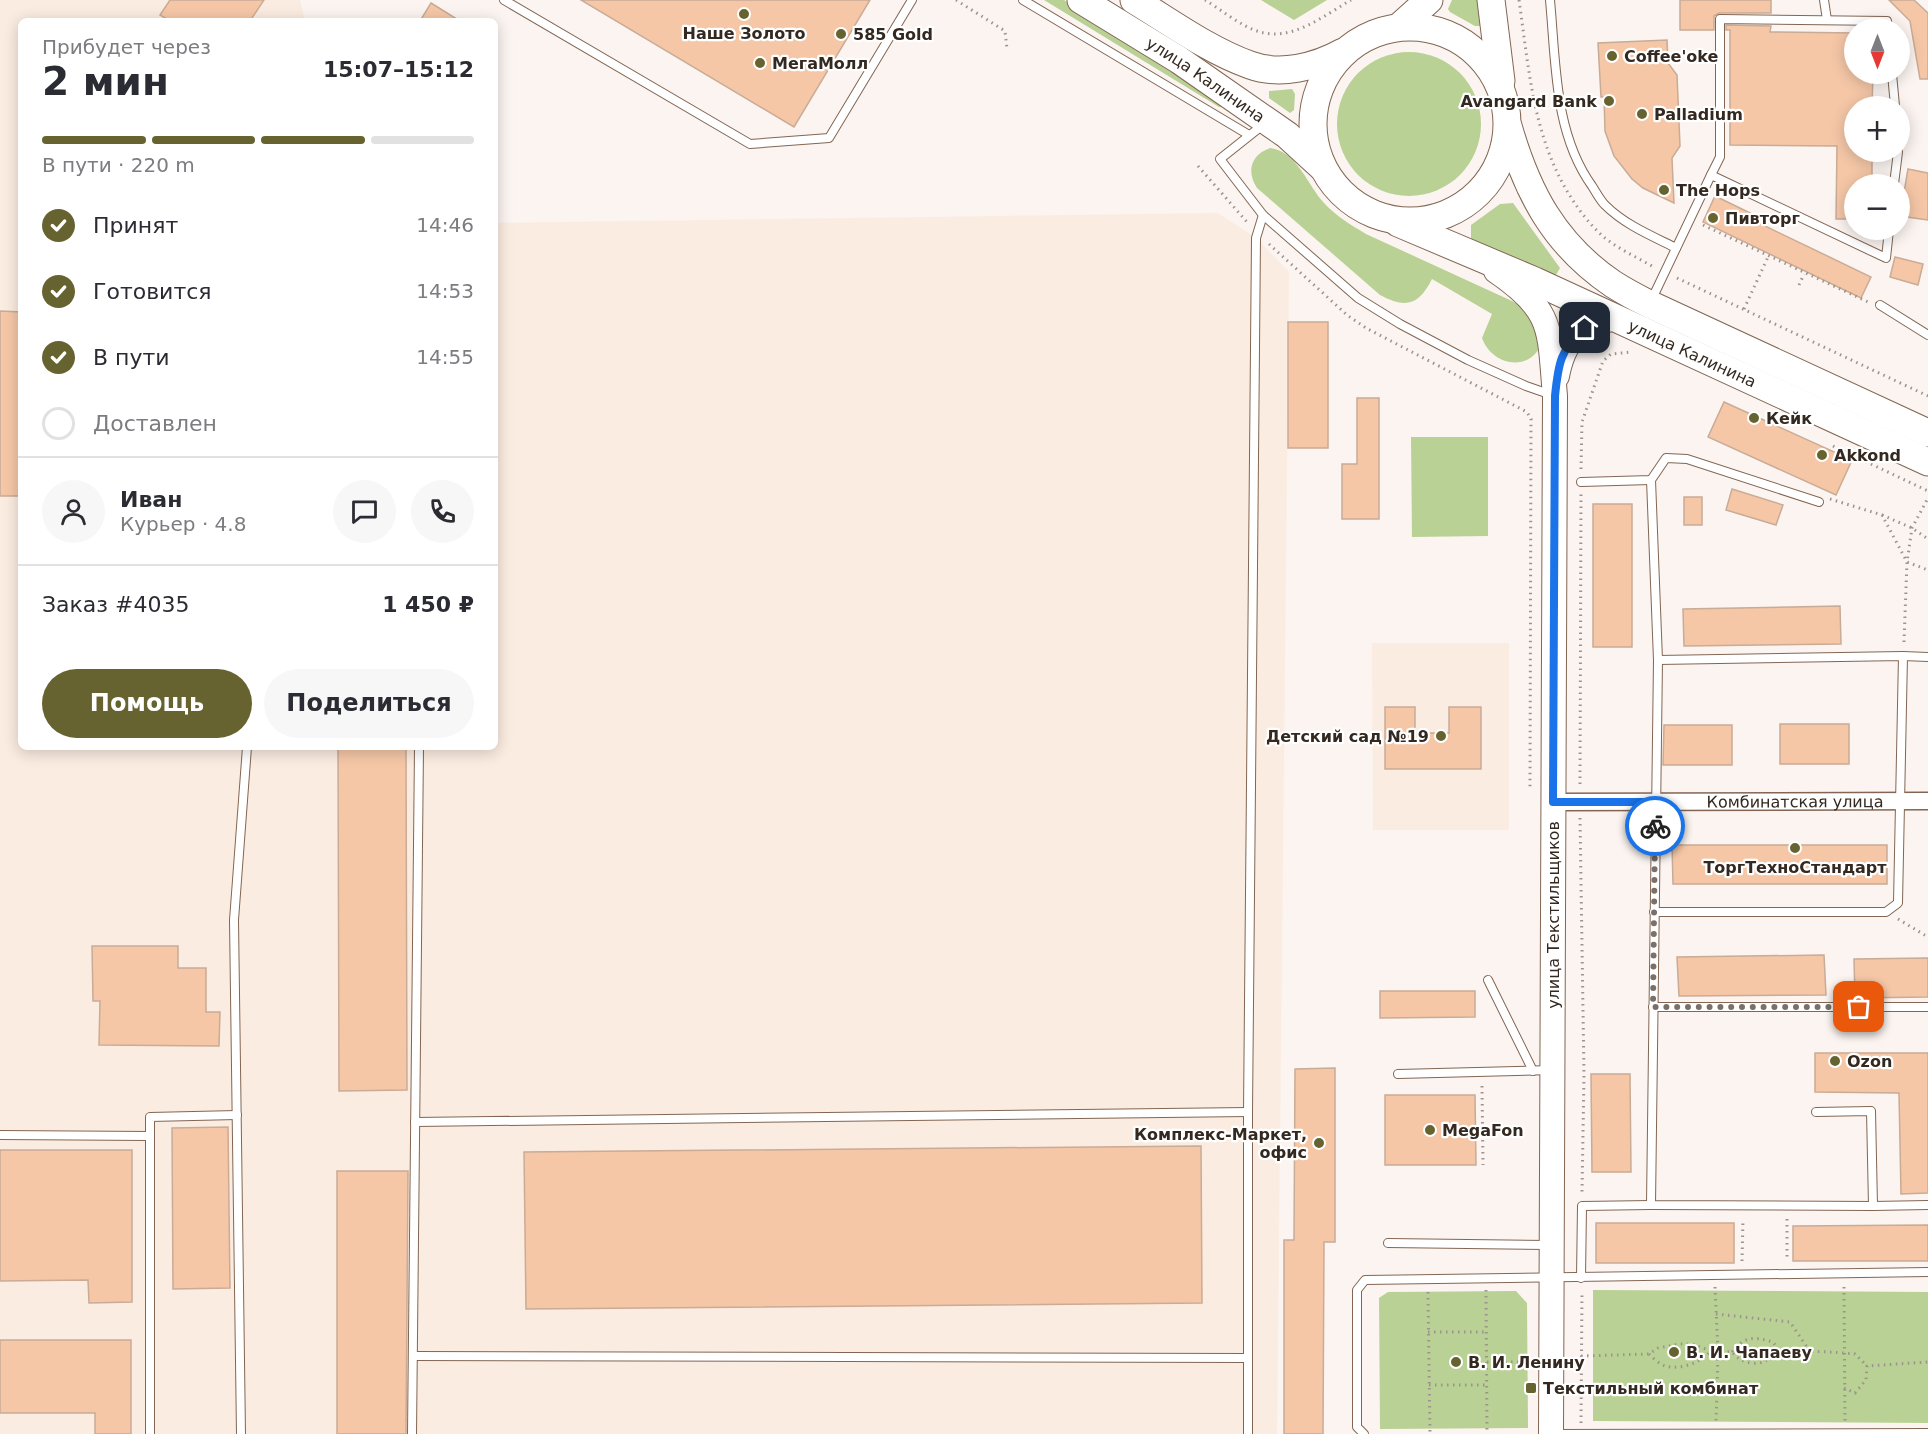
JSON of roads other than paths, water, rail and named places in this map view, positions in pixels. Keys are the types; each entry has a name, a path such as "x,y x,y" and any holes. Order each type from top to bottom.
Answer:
{"main road":[{"name":"улица Калинина","path":"1081,0 1179,60 1258,128 1287,135 1325,170"},
{"name":"улица Калинина","path":"1134,0 1221,52 1252,66 1281,69 1304,67 1326,61 1349,49"},
{"path":"1400,27 1429,0"},
{"path":"1491,0 1508,125 1503,149 1494,171 1480,192 1460,207 1442,216 1418,220 1389,219 1367,211 1349,200 1335,187 1317,153 1313,132 1314,112 1319,91 1330,69 1349,49 1374,34 1400,27 1428,29 1449,35 1471,47 1489,63 1501,82"},
{"name":"улица Калинина","path":"1508,125 1520,165 1543,213 1580,258 1612,283 1649,304 1928,433"},
{"name":"улица Калинина","path":"1389,219 1535,281 1928,462"}],"street":[{"name":"улица Текстильщиков","path":"1473,256 1517,285 1543,315 1550,333 1555,396 1553,802 1543,1071 1552,1245 1551,1434"},
{"name":"улица Текстильщиков","path":"1555,396 1561,359 1570,342 1585,328 1597,322 1615,318"},
{"name":"Комбинатская улица","path":"1553,802 1928,801"}],"lane":[{"path":"504,0 750,144 829,138 912,0"},
{"path":"1023,0 1258,128 1220,159 1263,215 1358,298 1400,324 1468,360 1526,386 1555,396"},
{"path":"1550,0 1558,86 1565,131 1581,171 1605,205 1632,225 1676,248"},
{"path":"1824,0 1827,20"},
{"path":"1649,304 1720,157 1720,19 1844,20"},
{"path":"1711,175 1844,238"},
{"path":"1248,1434 1248,1112 1257,233 1263,215"},
{"path":"1848,240 1886,258 1888,240"},
{"path":"1880,305 1928,335"},
{"path":"1651,1206 1658,660 1651,480 1666,458 1687,459 1819,502"},
{"path":"1581,482 1651,480"},
{"path":"1654,912 1886,912 1898,903 1903,656"},
{"path":"1658,660 1928,657"},
{"path":"241,1434 234,920 247,750"},
{"path":"412,1434 419,750"},
{"path":"1488,980 1543,1071"},
{"path":"1653,1007 1928,1007"},
{"path":"1398,1074 1543,1071"},
{"path":"1816,1112 1871,1111 1873,1206"},
{"path":"415,1122 1248,1112"},
{"path":"150,1434 150,1117 237,1115"},
{"path":"0,1135 150,1136"},
{"path":"1581,1278 1582,1206 1928,1205"},
{"path":"1389,1243 1552,1245"},
{"path":"1364,1434 1358,1427 1357,1290 1365,1280 1928,1272"},
{"path":"413,1356 1248,1358"},
{"path":"1543,1434 1928,1433"}],"place":[{"name":"Наше Золото","path":"744,14"},
{"name":"585 Gold","path":"841,34"},
{"name":"Coffee'oke","path":"1612,56"},
{"name":"МегаМолл","path":"760,63"},
{"name":"Avangard Bank","path":"1609,101"},
{"name":"Palladium","path":"1642,114"},
{"name":"The Hops","path":"1664,190"},
{"name":"Пивторг","path":"1713,218"},
{"name":"Кейк","path":"1754,418"},
{"name":"Akkond","path":"1822,455"},
{"name":"Детский сад №19","path":"1441,736"},
{"name":"ТоргТехноСтандарт","path":"1795,848"},
{"name":"Ozon","path":"1835,1061"},
{"name":"MegaFon","path":"1430,1130"},
{"name":"Комплекс-Маркет, офис","path":"1319,1143"},
{"name":"В. И. Чапаеву","path":"1674,1352"},
{"name":"В. И. Ленину","path":"1456,1362"},
{"name":"Текстильный комбинат","path":"1531,1388"}]}
